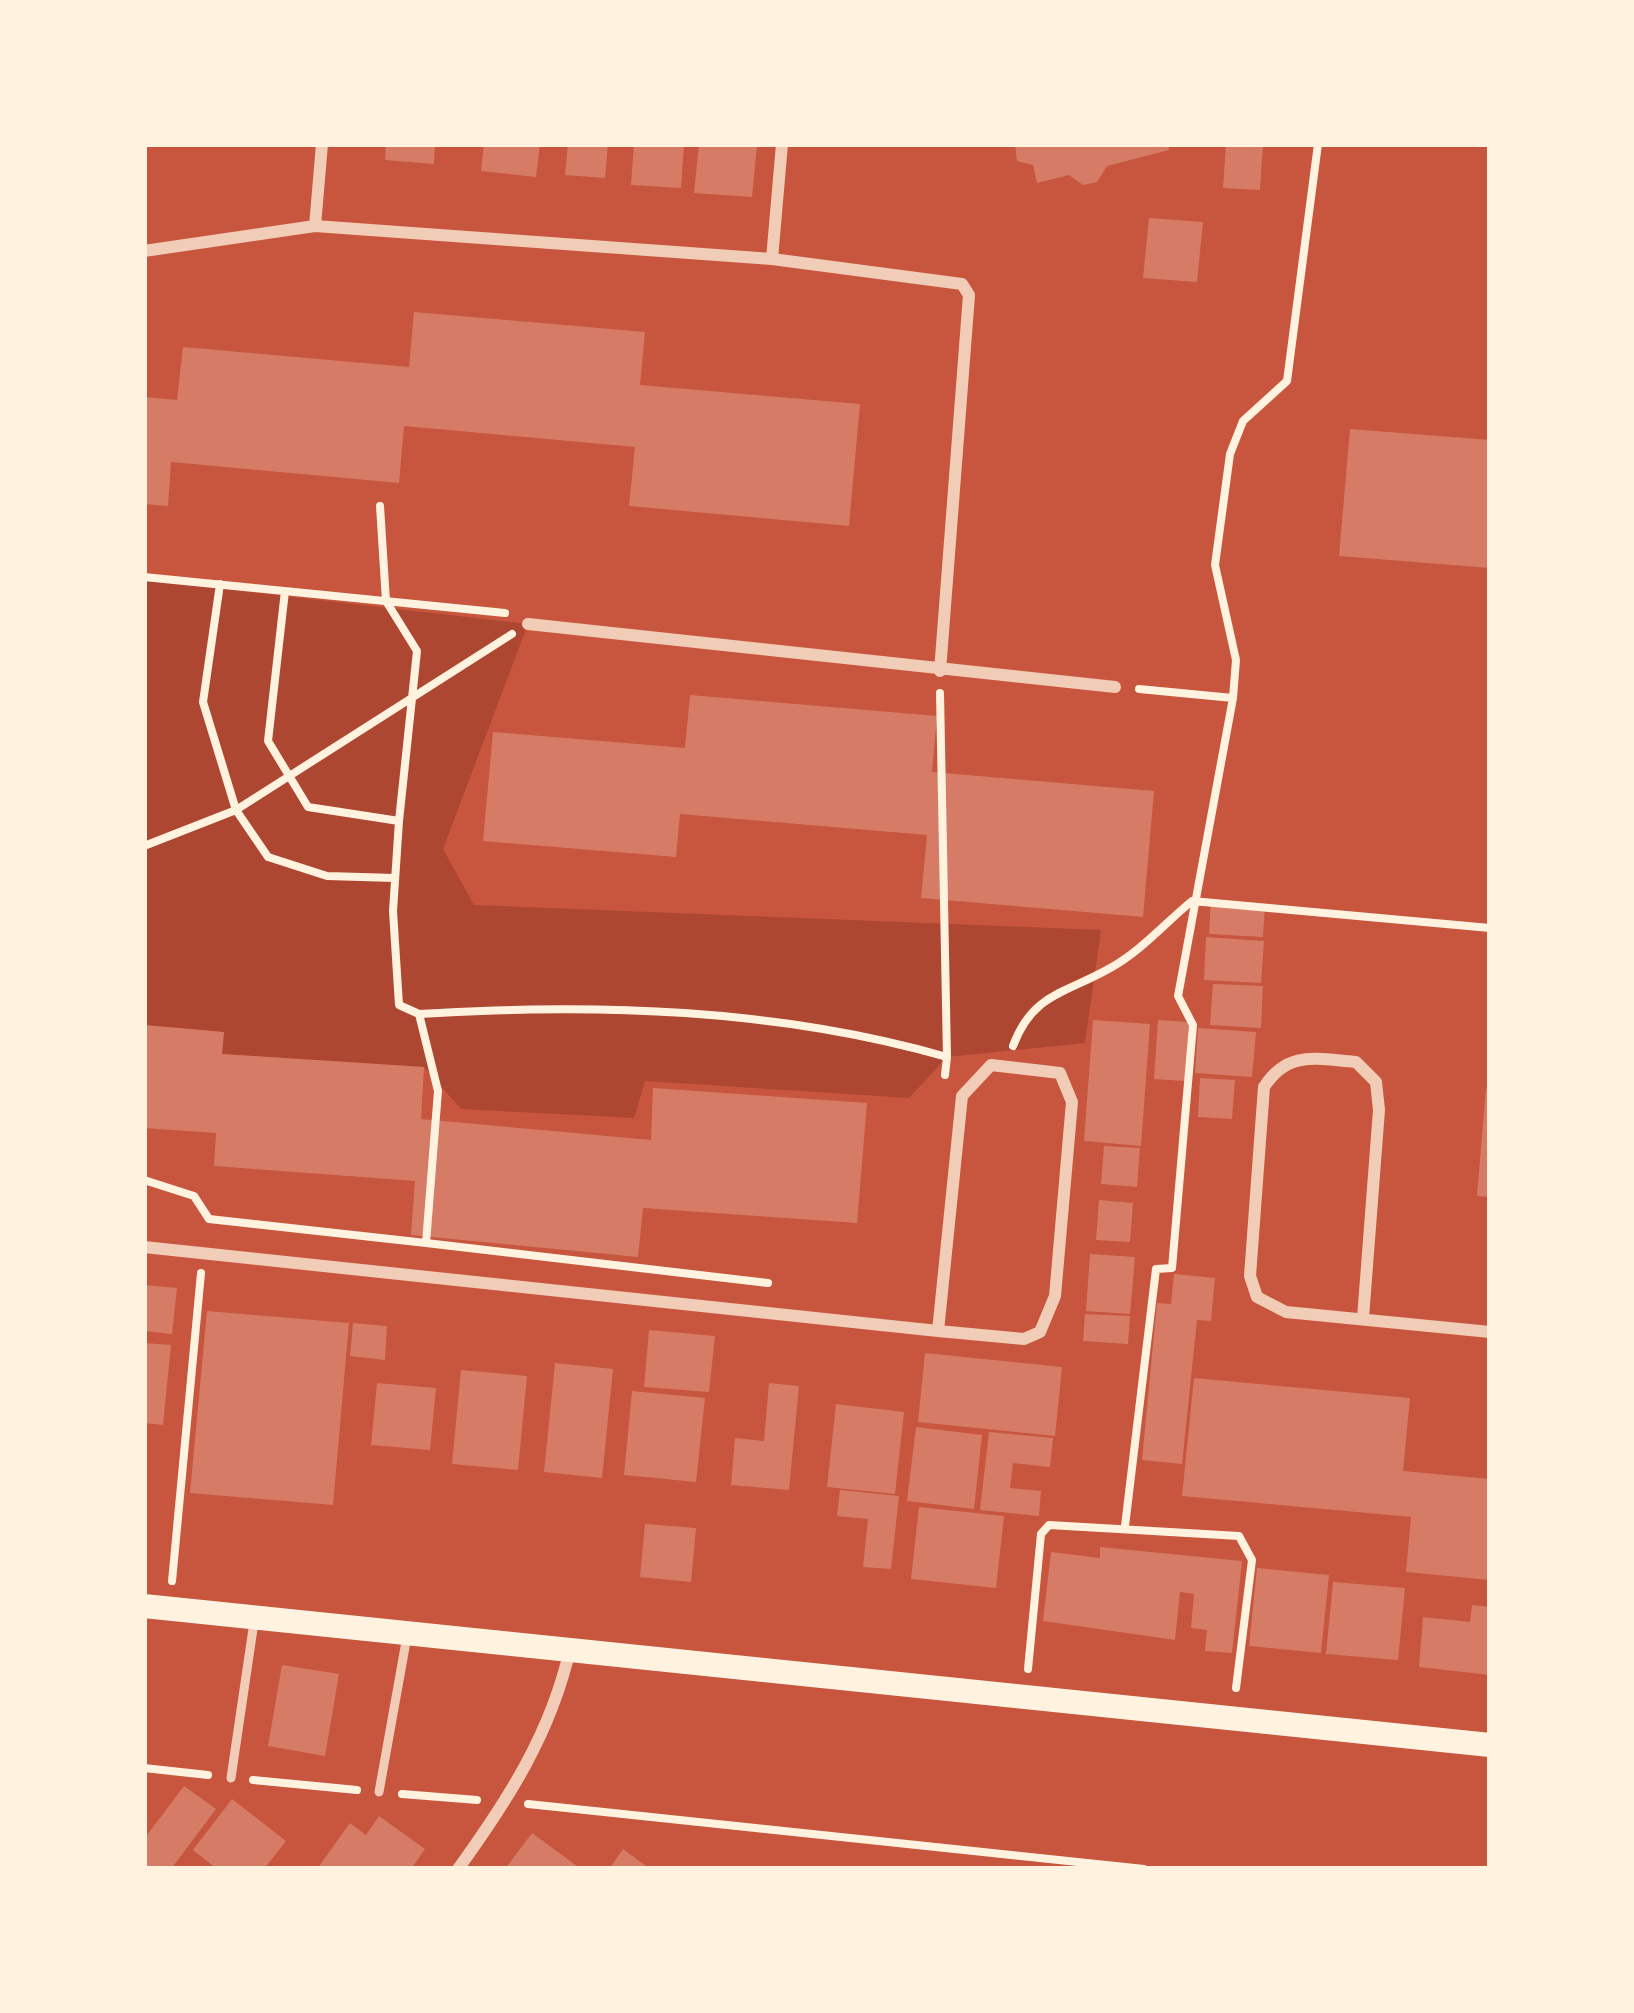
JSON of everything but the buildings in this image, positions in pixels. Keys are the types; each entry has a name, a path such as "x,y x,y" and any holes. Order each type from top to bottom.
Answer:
{"main road":[{"path":"156,1608 1490,1744"}],"street":[{"path":"315,226 322,144"},
{"path":"772,259 782,144"},
{"path":"144,251 315,226 772,259 947,279 969,295 940,671"},
{"path":"528,624 1115,687"},
{"path":"1363,1318 1379,1110 1376,1082 1356,1062 1295,1058 1274,1071 1264,1087 1250,1276 1257,1297 1275,1309 1490,1333"},
{"path":"144,1247 938,1331 1024,1339 1040,1332 1055,1297 1072,1102 1060,1073 1007,1064 978,1073 962,1096 938,1331"},
{"path":"458,1869 506,1802 543,1734 570,1647"}],"lane":[{"path":"231,1778 254,1617"},
{"path":"379,1792 408,1631"}],"path":[{"path":"1125,1526 1156,1269 1172,1268 1193,1025 1178,996 1233,698 1236,660 1215,565 1230,454 1243,421 1287,381 1318,144"},
{"path":"380,506 386,601 417,651 395,878 399,1005 419,1014 545,1006 742,1018 880,1038 947,1058"},
{"path":"144,577 506,614 528,624"},
{"path":"220,584 203,702 236,810 268,856 327,876 395,878"},
{"path":"285,591 268,741 308,807 399,820"},
{"path":"144,846 236,810 528,624"},
{"path":"940,671 945,1079"},
{"path":"1115,687 1233,698"},
{"path":"1007,1064 1023,1018 1066,988 1113,967 1192,902 1490,928"},
{"path":"419,1014 438,1090 426,1244"},
{"path":"144,1180 194,1196 209,1219 780,1284"},
{"path":"156,1608 202,1254"},
{"path":"1025,1700 1041,1534 1061,1522 1239,1536 1249,1546 1252,1560 1232,1720"},
{"path":"144,1768 1144,1869"}],"shaded area":[{"path":"144,580 528,624 443,849 474,905 1101,930 1085,1043 947,1057 909,1098 645,1081 634,1118 461,1109 424,1067 222,1054 223,1032 144,1025"}]}
